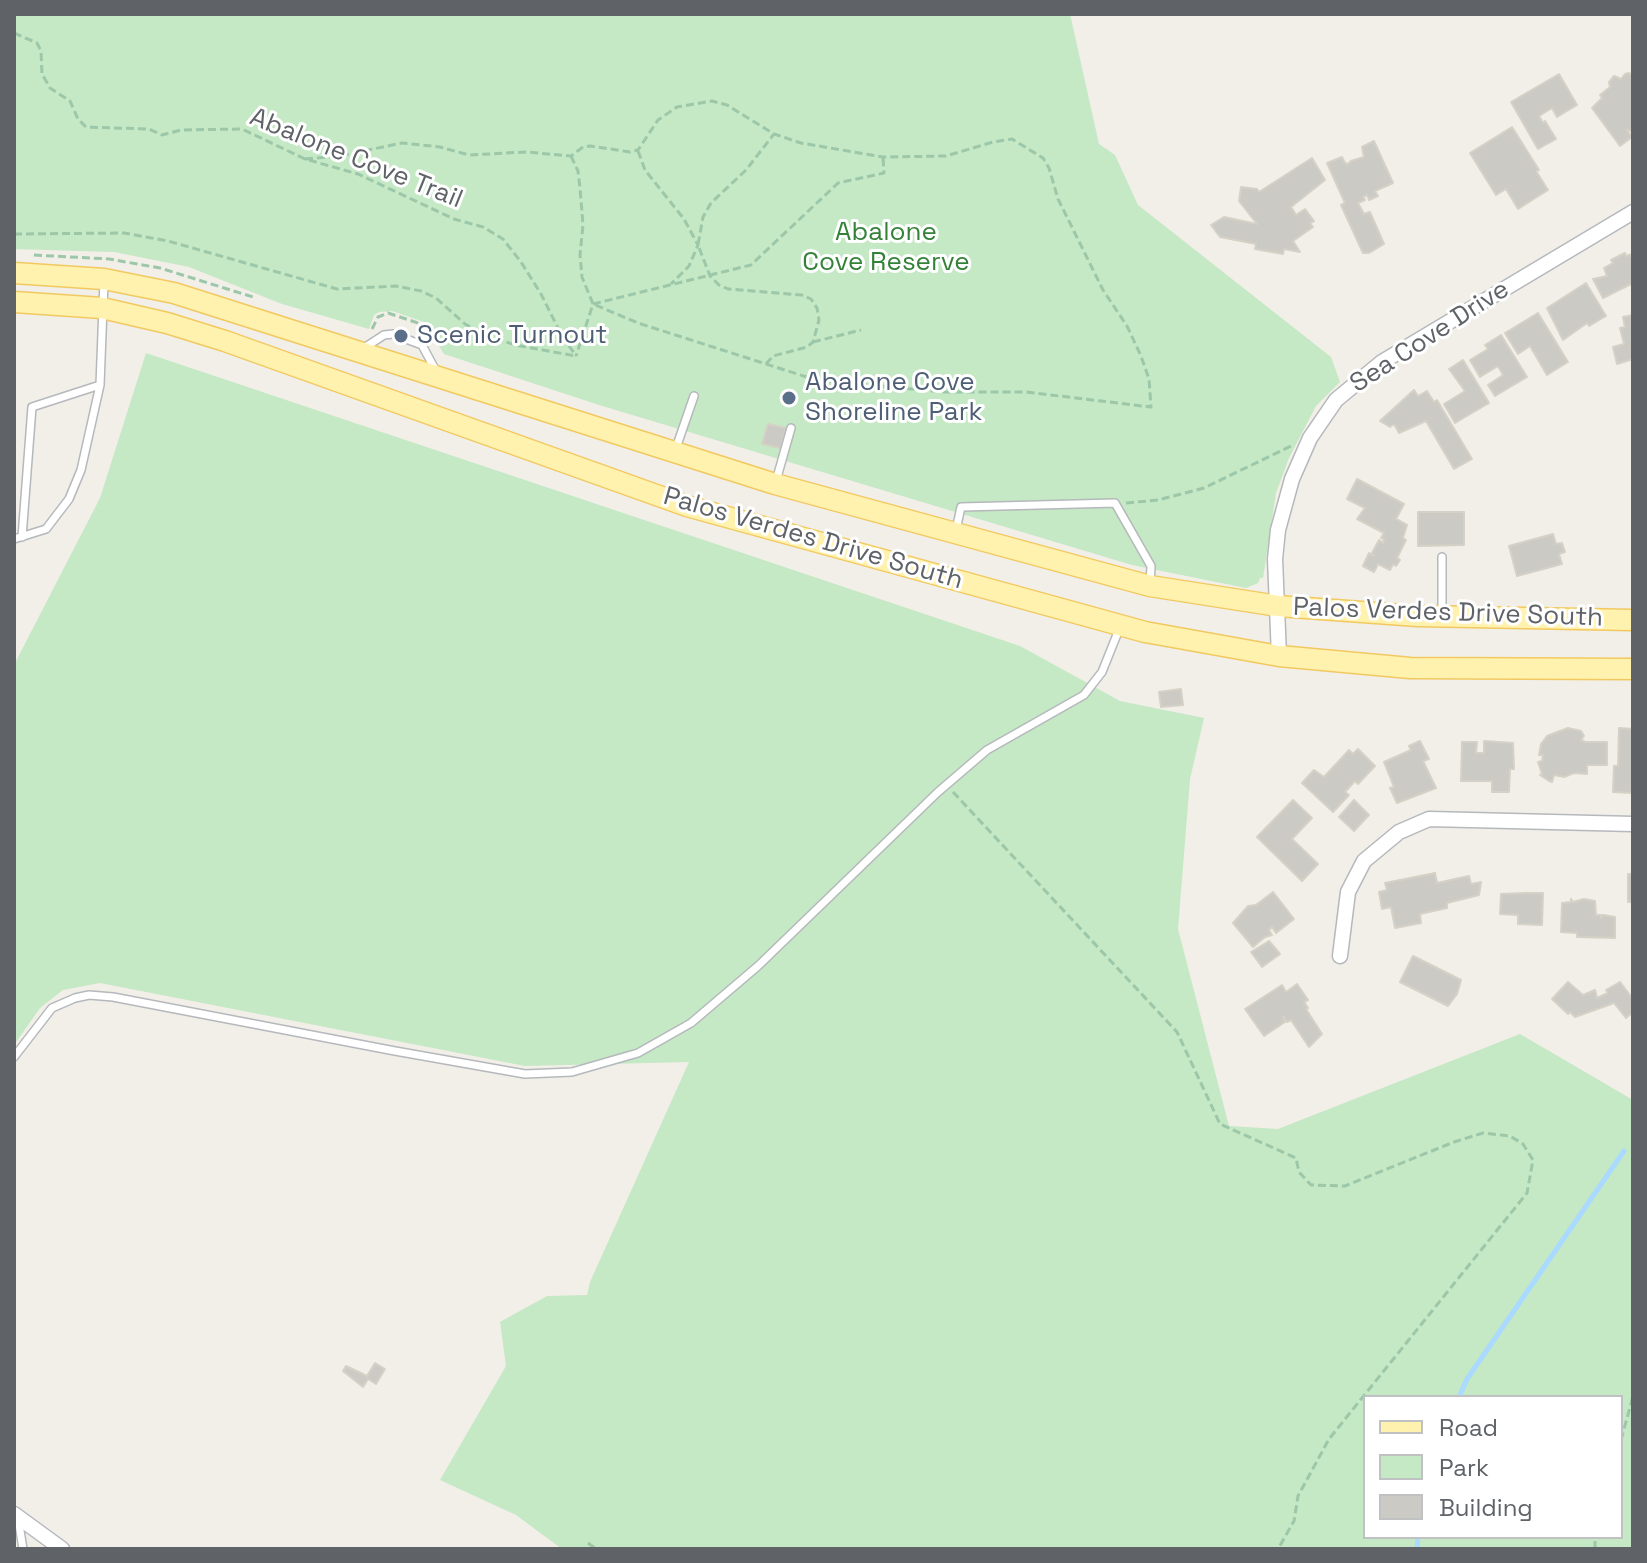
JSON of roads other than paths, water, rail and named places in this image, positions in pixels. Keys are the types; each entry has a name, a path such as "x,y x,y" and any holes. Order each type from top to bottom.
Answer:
{"main road":[{"name":"Palos Verdes Drive South","path":"14,273 104,279 174,293 362,343 440,378 674,453 775,484 1150,586 1278,606 1441,617 1633,620"},
{"name":"Palos Verdes Drive South","path":"14,302 102,308 167,323 687,506 1145,632 1279,656 1410,668 1633,669"}],"street":[{"name":"Sea Cove Drive","path":"1279,656 1275,559 1278,530 1292,479 1310,438 1336,400 1382,362 1633,212"},
{"path":"1340,956 1348,892 1364,861 1399,832 1429,819 1633,824"},
{"path":"16,1515 62,1549"}],"lane":[{"path":"100,385 32,407 18,538 46,529 69,499 81,470 100,385 104,279"},
{"path":"674,453 694,396"},
{"path":"775,484 791,428"},
{"path":"955,534 961,507 1115,503 1151,566 1150,586"},
{"path":"1441,617 1442,557"},
{"path":"14,1057 52,1008 89,995 525,1074 572,1072 638,1053 691,1023 758,966 946,785 987,750 1084,695 1102,672 1121,625"},
{"path":"16,1515 23,1549"}],"waterway":[{"path":"1460,1395 1467,1379 1624,1151"},
{"path":"1417,1549 1418,1539"}],"place":[{"name":"Scenic Turnout","path":"401,336"},
{"name":"Abalone Cove Shoreline Park","path":"789,398"}],"park label":[{"name":"Abalone Cove Reserve","path":"886,248"}]}
